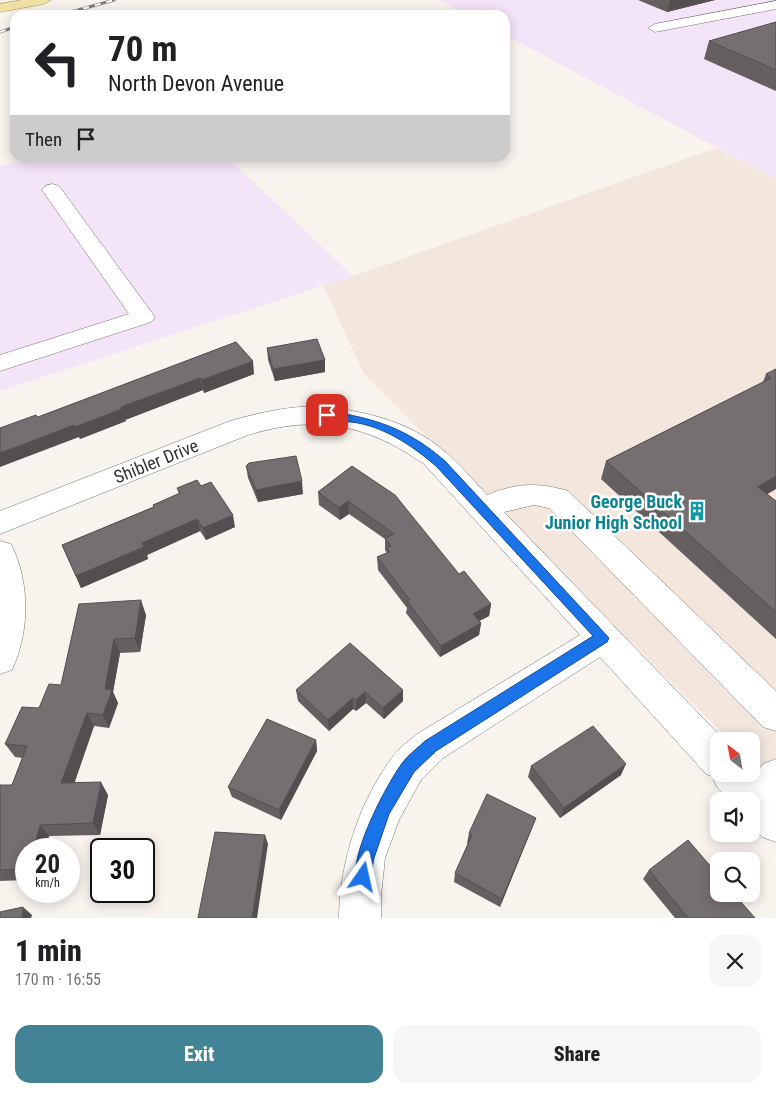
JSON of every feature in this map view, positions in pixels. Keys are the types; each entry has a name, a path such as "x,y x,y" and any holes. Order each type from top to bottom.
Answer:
{"main road":[{"path":"0,8 44,0"}],"street":[{"path":"654,28 776,5"},
{"path":"0,363 143,317 52,190"},
{"name":"Shibler Drive","path":"0,523 249,424 271,418 316,415 359,419 404,437 434,458 710,752"},
{"path":"482,509 506,499 534,494 558,499 776,715"},
{"path":"0,553 8,576 11,609 8,633 0,659"},
{"path":"360,918 360,896 365,858 382,810 408,767 430,746 602,638"},
{"path":"742,782 770,801"}],"shaded area":[{"path":"439,0 776,0 776,179 510,38 510,10 458,10"},
{"path":"716,148 776,179 776,788 760,772 760,732 721,732 364,374 323,285"},
{"path":"16,162 232,162 353,276 0,391 0,166"}],"building":[{"path":"776,22 776,70 709,41"},
{"path":"317,339 325,360 273,369 267,348"},
{"path":"236,342 253,361 202,380 200,378 121,407 122,409 75,427 74,425 0,453 0,428 36,415 38,417"},
{"name":"George Buck Junior High School","path":"776,369 776,476 758,487 776,501 776,612 606,461 771,378 766,374"},
{"path":"296,456 302,481 256,490 246,466 249,463"},
{"path":"352,466 395,495 459,574 464,571 491,604 473,614 481,623 441,646 407,601 410,600 377,557 389,552 387,548 391,546 385,538 394,534 348,501 339,508 318,492"},
{"path":"197,480 201,486 211,482 233,515 203,528 197,519 142,543 144,547 76,576 62,545 154,507 153,505 180,493 177,488"},
{"path":"141,600 135,638 114,639 105,689 112,690 103,715 87,713 61,783 101,782 93,823 40,825 37,838 15,838 15,869 0,870 0,785 12,785 27,746 5,744 22,707 39,708 49,684 61,685 79,604"},
{"path":"350,643 403,690 383,708 365,692 356,700 353,698 328,720 296,690"},
{"path":"267,719 316,740 279,810 228,787"},
{"path":"593,726 626,764 564,808 531,766"},
{"path":"487,794 536,818 502,899 455,873 472,835 469,833"},
{"path":"215,832 265,835 252,918 198,918"},
{"path":"688,840 710,866 710,902 741,902 755,918 688,918 649,870"},
{"path":"23,907 22,918 0,918 0,912"}],"railway":[{"path":"78,10 114,0"},
{"path":"0,32 10,29"}],"place":[{"name":"George Buck Junior High School","path":"697,511"}],"route":[{"path":"327,415 359,419 380,426 400,434 426,451 441,464 602,638 430,746 420,758 408,767 382,810 365,858 363,877"}]}
